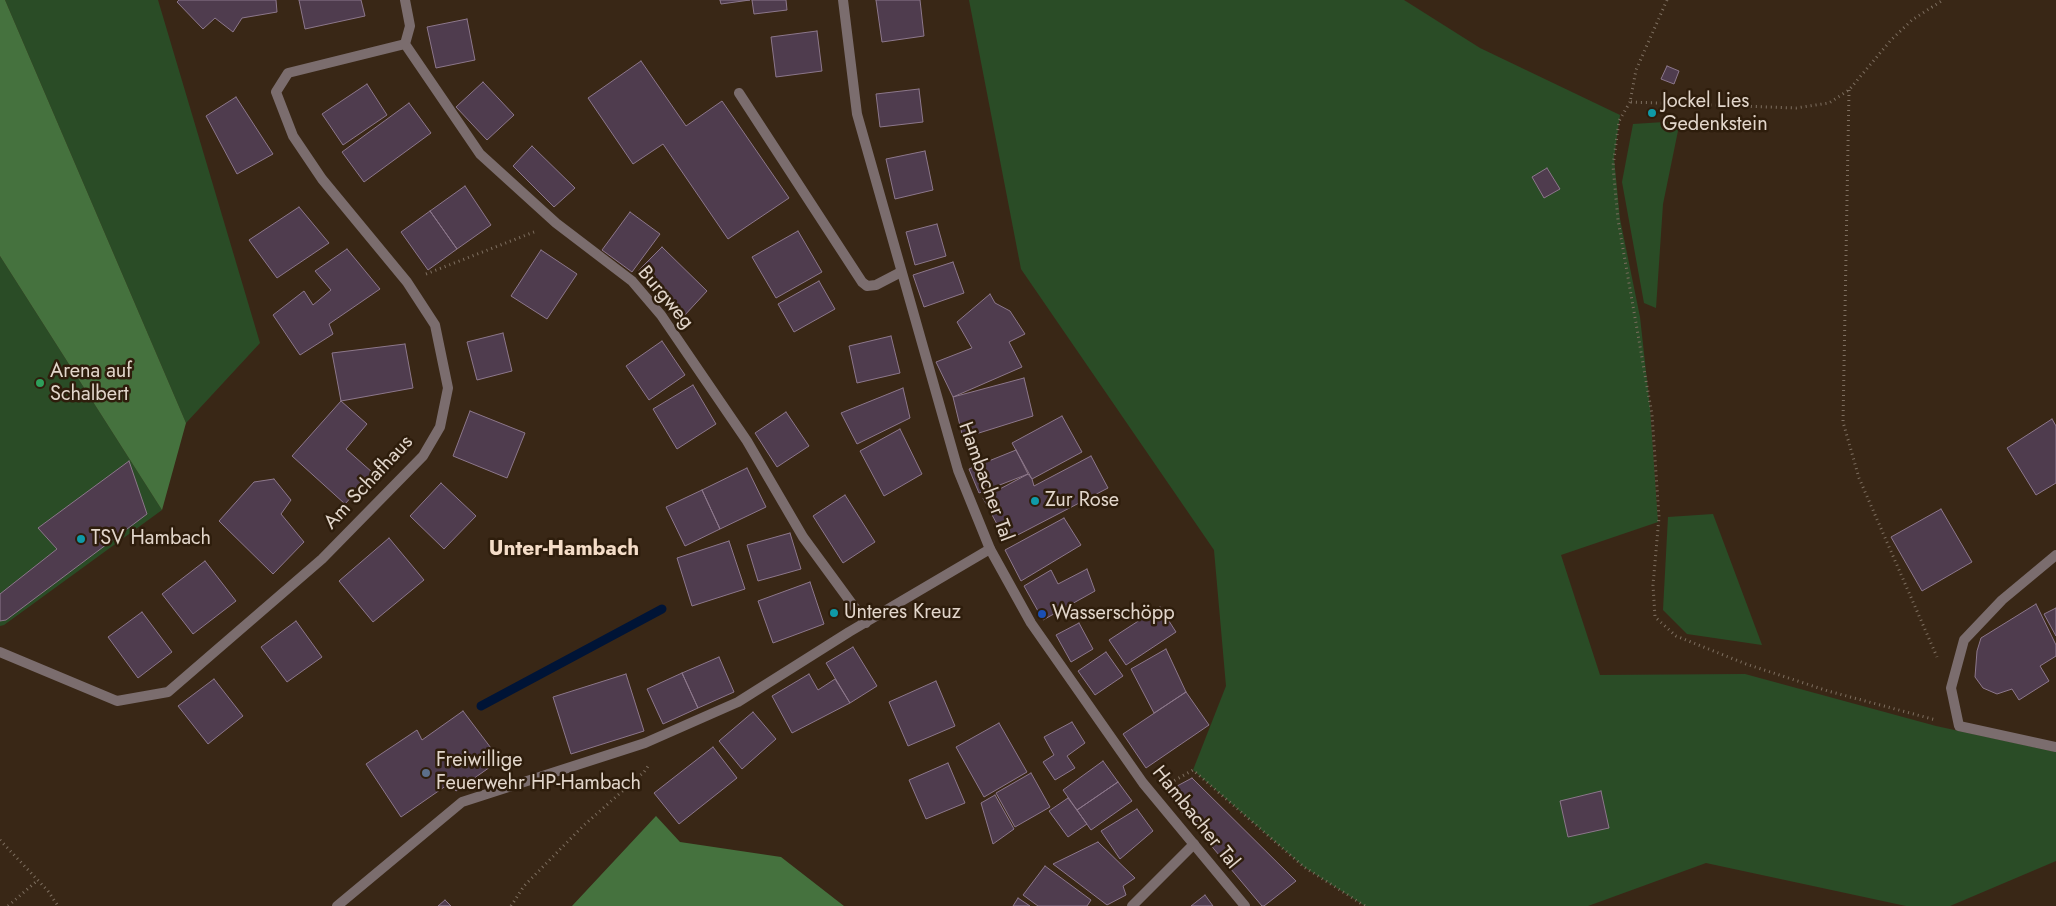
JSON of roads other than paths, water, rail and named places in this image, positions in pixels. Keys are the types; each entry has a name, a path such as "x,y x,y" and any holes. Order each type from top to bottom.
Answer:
{"street":[{"path":"405,0 410,26 405,44"},
{"name":"Hambacher Tal","path":"843,0 856,114 958,470 990,549 1031,623 1143,782 1245,906"},
{"name":"Burgweg","path":"405,44 480,154 556,223 632,282 661,316 747,441 803,537 866,623"},
{"name":"Am Schafhaus","path":"0,652 117,701 168,692 322,559 423,456 440,427 448,388 435,325 407,282 322,179 293,136 276,92 288,73 405,44"},
{"path":"739,92 862,282 867,286 876,285 902,272"},
{"path":"337,906 462,802 645,744 738,702 990,549"},
{"path":"2056,555 2002,600 1964,640 1951,688 1959,726 2056,747"},
{"path":"1132,906 1194,844"}],"waterway":[{"path":"481,706 662,609"}],"place":[{"name":"Jockel Lies Gedenkstein","path":"1652,113"},
{"name":"Arena auf Schalbert","path":"40,383"},
{"name":"Zur Rose","path":"1035,501"},
{"name":"TSV Hambach","path":"81,539"},
{"name":"Unteres Kreuz","path":"834,613"},
{"name":"Wasserschöpp","path":"1042,614"},
{"name":"Freiwillige Feuerwehr HP-Hambach","path":"426,773"}],"district":[{"name":"Unter-Hambach","path":"564,550"}]}
